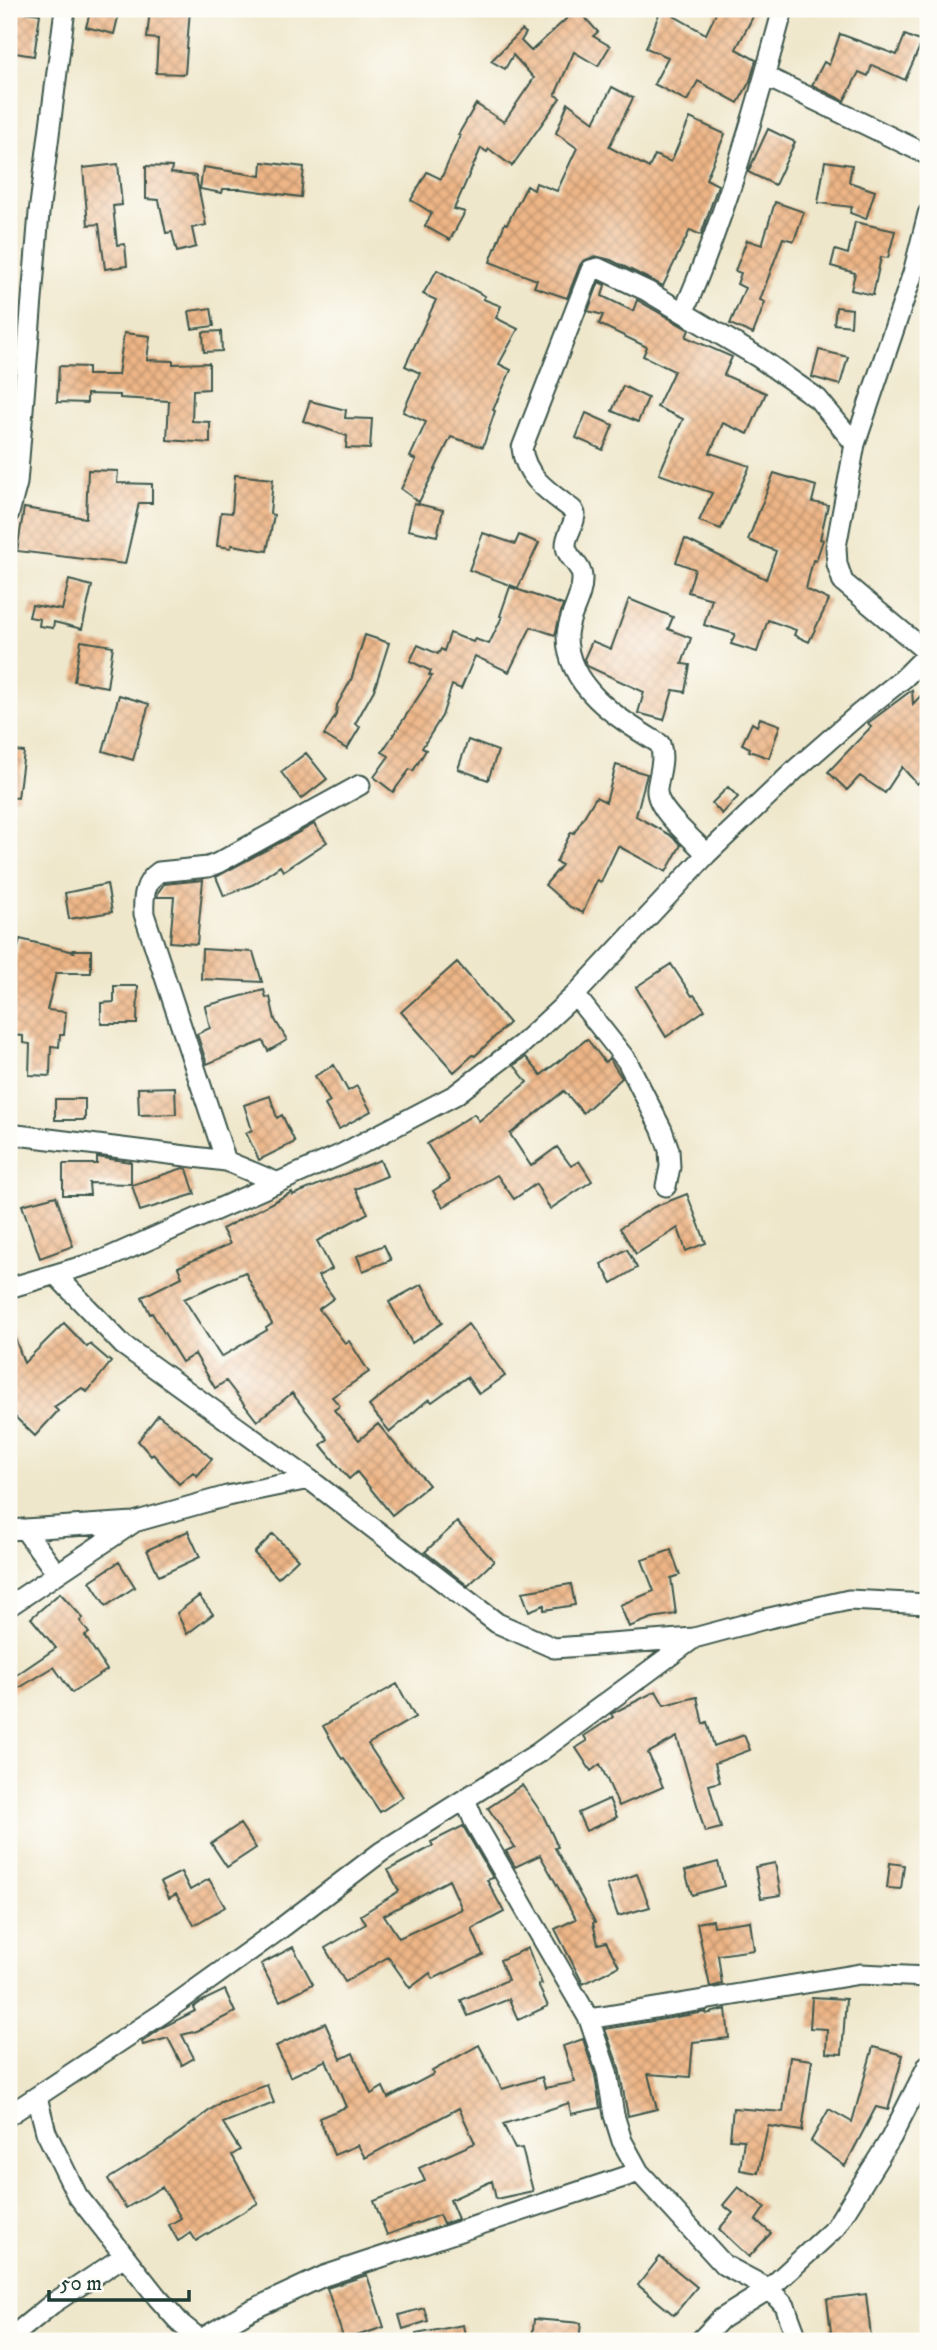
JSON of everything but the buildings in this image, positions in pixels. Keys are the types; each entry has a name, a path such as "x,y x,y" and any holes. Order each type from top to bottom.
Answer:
{"street":[{"path":"9,513 17,483 39,213 65,9"},
{"path":"684,311 710,250 765,76 783,9"},
{"path":"765,76 928,155"},
{"path":"9,1288 57,1276 103,1260 342,1154 455,1095 522,1044 575,995 707,854 796,769 904,678 928,654 843,582 837,564 836,547 855,444 913,273 928,214"},
{"path":"707,854 659,804 656,791 663,757 660,744 615,717 592,694 576,670 569,650 567,632 581,589 582,577 580,567 566,546 575,514 533,478 523,458 523,448 591,270 598,268 684,311 758,357 818,400 855,444"},
{"path":"226,1161 144,914 144,894 148,884 159,872 208,867 218,863 360,785"},
{"path":"575,995 627,1061 662,1130 669,1150 670,1167 666,1186"},
{"path":"9,1134 226,1161 276,1182"},
{"path":"57,1276 123,1345 309,1479 497,1623 554,1648 694,1638 849,1600 928,1604"},
{"path":"17,1529 134,1522 227,1496 309,1479"},
{"path":"9,1606 134,1522"},
{"path":"17,1529 57,1574"},
{"path":"9,2115 163,2013 265,1941 381,1852 538,1752 694,1638"},
{"path":"465,1799 474,1821 589,2019 607,2072 614,2115 622,2141 639,2172 724,2265 769,2289 785,2306 798,2341"},
{"path":"589,2019 860,1974 928,1977"},
{"path":"700,2341 721,2319 769,2289 835,2228 891,2138 928,2065"},
{"path":"37,2097 46,2132 77,2195 124,2256 181,2323 200,2341 248,2311 324,2276 639,2172"},
{"path":"9,2339 52,2304 124,2256"}]}
